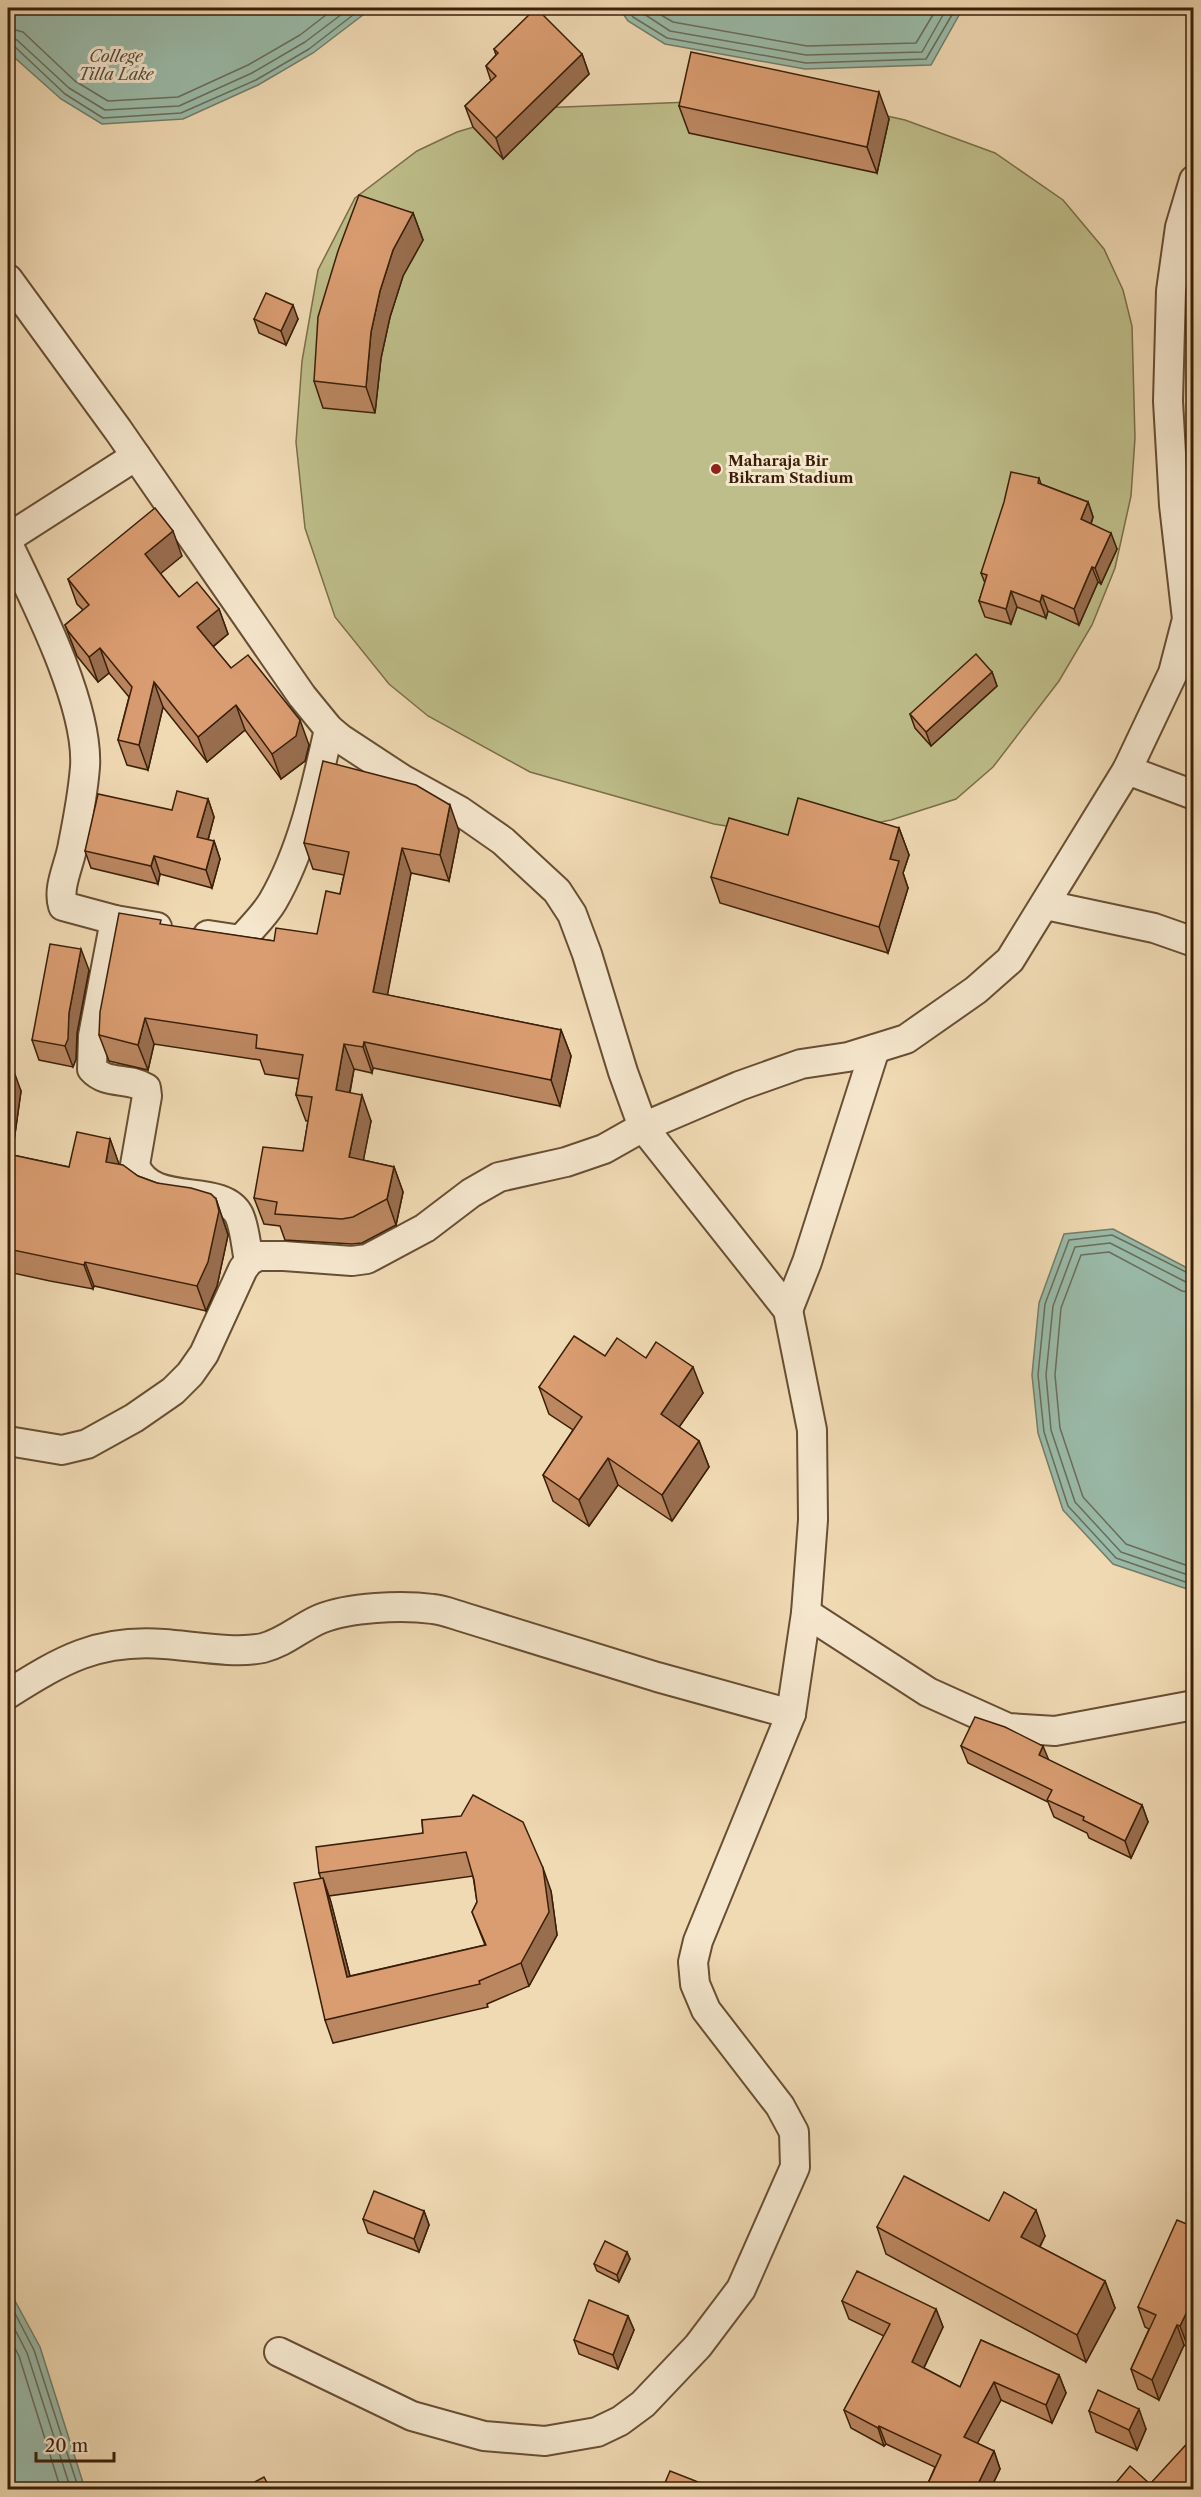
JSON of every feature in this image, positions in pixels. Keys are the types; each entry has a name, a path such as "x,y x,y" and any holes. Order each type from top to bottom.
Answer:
{"street":[{"path":"8,1442 62,1450 87,1444 135,1418 172,1391 204,1354 243,1269 249,1261 258,1256 352,1261 367,1259 425,1228 471,1193 499,1177 566,1162 604,1149 643,1127 740,1086 801,1064 848,1057 906,1039 984,983 1010,960 1046,905 1127,770 1173,673 1187,619 1174,505 1168,401 1171,291 1180,227 1194,180"},
{"path":"10,284 136,456 302,696 329,729 402,779 460,811 503,841 557,891 572,914 587,954 622,1072 643,1127 788,1310 812,1430 813,1520 806,1613 791,1714 698,1941 693,1962 695,1984 706,2010 780,2106 794,2132 795,2167 741,2289 698,2346 643,2404 620,2421 597,2432 545,2441 484,2436 412,2416 279,2352"},
{"path":"8,538 136,456"},
{"path":"8,543 31,593 79,714 85,765 73,845 60,897 63,906 116,920 241,940 272,903 290,865 315,793 329,729"},
{"path":"1127,770 1194,795"},
{"path":"1046,905 1154,928 1194,942"},
{"path":"116,920 93,1036 92,1069 98,1076 123,1083 135,1083 146,1088 147,1096 135,1165 138,1174 146,1182 171,1192 220,1200 229,1205 239,1215 249,1261"},
{"path":"788,1310 807,1262 875,1049"},
{"path":"8,1694 56,1664 86,1651 122,1644 162,1644 212,1649 263,1648 321,1619 364,1610 407,1608 434,1609 464,1617 622,1667 791,1714"},
{"path":"806,1613 928,1692 1008,1728 1055,1731 1194,1706"}],"green space":[{"name":"Maharaja Bir Bikram Stadium","path":"741,100 860,110 905,120 995,153 1063,200 1104,249 1123,290 1132,326 1135,438 1131,496 1115,568 1092,625 1059,681 993,767 956,799 891,820 801,838 714,824 530,772 428,716 389,684 335,617 305,528 296,442 302,361 318,270 355,198 417,151 457,132 538,108"}],"water":[{"name":"College Tilla Lake","path":"8,8 372,8 313,53 258,85 183,119 102,124 61,99 15,58 8,48"},
{"path":"619,8 963,8 931,65 805,69 665,44 628,21"},
{"path":"1113,1229 1193,1271 1193,1591 1113,1564 1063,1510 1038,1433 1032,1375 1039,1303 1064,1234"},
{"path":"8,2288 40,2347 85,2489 8,2489"}],"building":[{"path":"536,8 582,54 496,138 465,106 496,76 486,66 498,53 494,49"},
{"path":"691,52 879,92 867,147 679,106"},
{"path":"359,195 413,213 393,250 380,291 371,332 366,387 314,381 318,317 338,251"},
{"path":"266,293 293,305 281,331 254,319"},
{"path":"1011,472 1039,478 1038,483 1088,502 1081,519 1111,533 1095,568 1092,567 1074,609 1042,595 1040,602 1011,591 1006,609 979,601 987,575 981,573 1004,502"},
{"path":"155,508 173,531 145,554 179,597 197,582 219,609 197,627 231,668 248,655 300,720 296,736 272,754 236,705 198,737 154,682 139,745 118,740 132,687 100,648 89,657 68,631 65,625 89,605 68,579"},
{"path":"976,654 992,672 926,732 910,714"},
{"path":"323,761 416,785 450,805 440,855 402,848 373,992 561,1030 551,1080 364,1042 363,1047 344,1044 336,1090 362,1095 349,1157 394,1167 387,1199 353,1217 342,1219 275,1214 277,1202 254,1198 263,1147 303,1151 312,1097 296,1095 303,1055 256,1048 257,1035 145,1018 138,1045 99,1035 100,1012 119,913 161,920 160,924 274,941 276,928 317,934 326,891 340,894 349,852 304,843"},
{"path":"177,791 208,799 197,837 214,841 206,870 154,856 151,866 85,851 98,794 172,810"},
{"path":"798,798 899,828 890,859 899,861 879,927 711,877 729,818 788,835"},
{"path":"50,944 81,949 69,1013 68,1039 65,1046 32,1040"},
{"path":"8,1066 12,1066 8,1100"},
{"path":"77,1132 110,1139 106,1162 123,1165 138,1176 157,1183 191,1188 211,1194 216,1199 219,1211 208,1262 197,1286 85,1262 84,1265 8,1249 8,1154 69,1167"},
{"path":"574,1336 605,1356 617,1338 646,1358 656,1342 693,1367 661,1414 699,1441 662,1495 608,1458 579,1500 543,1475 582,1417 539,1387"},
{"path":"975,1717 1005,1727 1043,1746 1039,1755 1142,1805 1125,1841 1083,1820 1084,1817 1047,1800 1052,1790 961,1746"},
{"path":"473,1795 523,1822 543,1868 549,1912 521,1963 479,1981 480,1984 325,2020 294,1883 323,1878 347,1977 486,1945 472,1912 477,1902 466,1852 319,1873 316,1847 423,1833 422,1820 461,1816"},
{"path":"904,2176 989,2221 1004,2192 1036,2210 1021,2237 1105,2281 1077,2335 877,2227"},
{"path":"374,2191 424,2211 414,2239 363,2219"},
{"path":"1177,2220 1194,2227 1194,2297 1180,2326 1177,2325 1152,2380 1131,2369 1156,2315 1138,2307"},
{"path":"605,2241 627,2252 617,2275 594,2264"},
{"path":"857,2271 936,2309 912,2362 960,2387 981,2340 1059,2375 1046,2405 994,2382 964,2437 994,2451 975,2490 925,2490 941,2455 879,2426 878,2428 844,2410 890,2324 842,2301"},
{"path":"589,2300 628,2316 613,2355 574,2340"},
{"path":"1098,2390 1139,2409 1129,2430 1089,2411"},
{"path":"1194,2436 1194,2490 1110,2490 1130,2466 1150,2484"},
{"path":"670,2471 716,2489 716,2490 662,2490"},
{"path":"264,2477 271,2490 242,2489"}],"place":[{"name":"Maharaja Bir Bikram Stadium","path":"716,469"}]}
